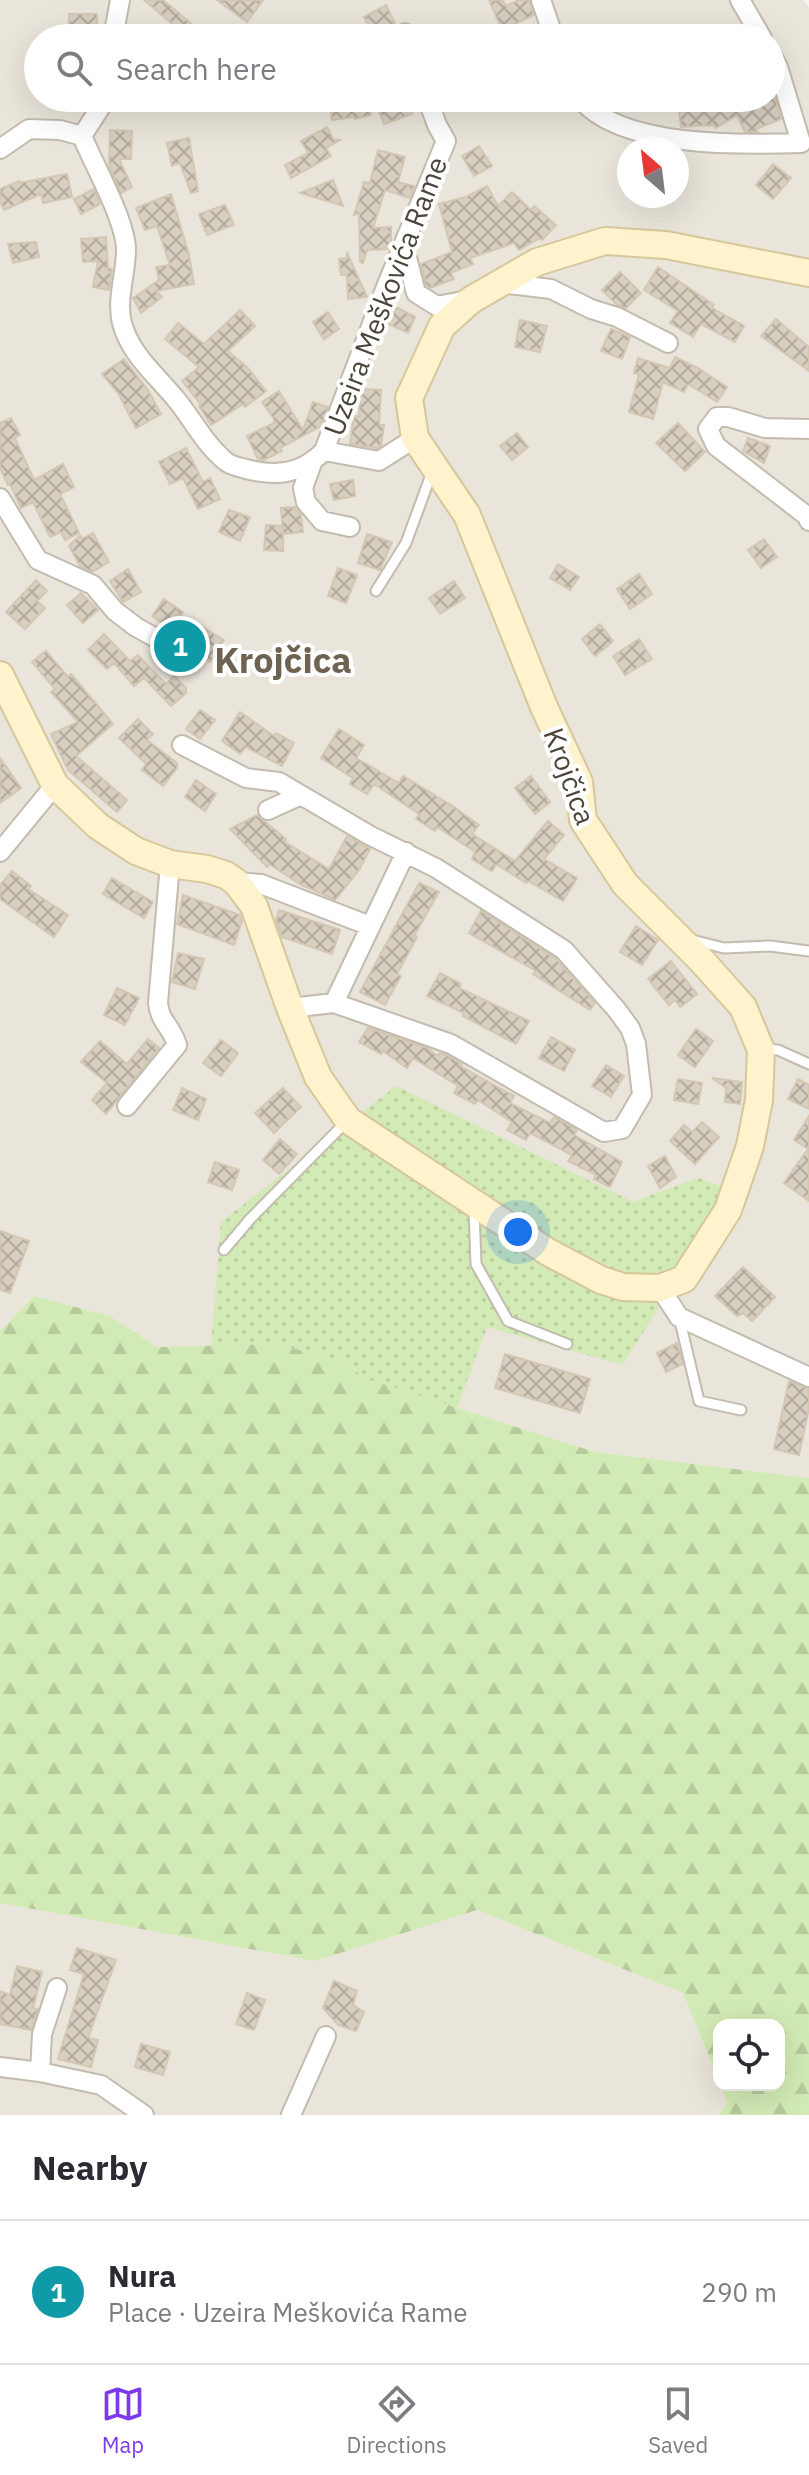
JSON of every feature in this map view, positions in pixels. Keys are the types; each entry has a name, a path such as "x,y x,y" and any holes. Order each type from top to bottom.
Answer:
{"main road":[{"name":"Krojčica","path":"660,1288 684,1279 728,1210 750,1146 759,1100 761,1050 743,1007 625,884 583,820 579,782 544,707 467,515 415,438 409,398 442,326 471,300 537,262 605,241 666,245 809,273"},
{"path":"0,675 55,785 98,826 136,851 170,864 207,869 236,882 254,906 318,1077 348,1120 548,1252 601,1280 623,1287 660,1288"}],"street":[{"path":"116,24 120,0"},
{"path":"541,0 549,24"},
{"path":"740,0 754,24"},
{"path":"592,112 620,125 670,137 732,145 805,146 785,88"},
{"path":"0,149 29,129 60,130 82,136 97,112"},
{"name":"Uzeira Meškovića Rame","path":"318,457 446,141 433,112"},
{"name":"Uzeira Meškovića Rame","path":"82,136 117,214 127,248 121,322 131,344 153,375 226,463 268,474 292,472 318,457 379,461 415,438"},
{"path":"404,246 416,293 437,306 471,300"},
{"path":"498,283 551,289 668,343"},
{"path":"809,429 765,428 728,417 717,417 708,429 716,446 807,516 809,521"},
{"path":"318,457 303,488 306,502 322,521 350,527"},
{"path":"0,498 38,560 93,585 115,611 136,627 192,658"},
{"path":"182,745 246,778 279,782 369,835 436,868 564,950 591,978 630,1028 636,1044 642,1095 622,1129 604,1132 451,1044 334,1003 290,1008"},
{"path":"0,852 55,785"},
{"path":"268,810 301,795"},
{"path":"334,1003 406,852"},
{"path":"127,1106 177,1045 172,1030 159,1017 158,988 170,864"},
{"path":"236,882 261,884 370,926"},
{"path":"660,1288 679,1317 809,1377"},
{"path":"40,2072 42,2034 57,1988"},
{"path":"291,2115 326,2036"},
{"path":"0,2067 101,2085 144,2115"}],"lane":[{"path":"376,591 406,543 434,467"},
{"path":"677,936 724,948 770,946 809,951"},
{"path":"761,1050 778,1050 809,1064"},
{"path":"224,1250 251,1218 348,1120"},
{"path":"474,1203 476,1264 508,1321 567,1344"},
{"path":"679,1317 699,1401 741,1410"}],"shaded area":[{"path":"0,0 803,0 809,8 809,1478 595,1452 367,1379 277,1344 157,1347 110,1316 34,1296 0,1331"},
{"path":"0,1903 315,1961 477,1910 683,1993 713,2068 713,2091 722,2091 727,2103 718,2115 0,2115"}],"green space":[{"path":"396,1086 633,1202 698,1178 731,1190 623,1365 487,1327 457,1408 367,1379 340,1361 278,1344 211,1346 221,1222"},
{"path":"34,1296 110,1316 157,1347 277,1344 340,1361 367,1379 595,1452 809,1478 809,2115 718,2115 727,2103 722,2091 785,2091 785,2019 713,2019 713,2067 683,1993 477,1910 315,1961 0,1903 0,1331"}],"building":[{"path":"144,0 163,0 192,24 172,24"},
{"path":"217,0 263,0 247,22"},
{"path":"489,0 503,0 506,6 519,0 529,0 534,15 515,24 499,24"},
{"path":"386,5 395,23 368,24 364,17"},
{"path":"69,14 97,14 97,24 69,24"},
{"path":"331,112 370,112 371,115 355,119 332,120"},
{"path":"379,112 412,112 412,114 384,124"},
{"path":"679,112 779,112 781,119 756,129 758,132 745,132 737,115 716,128 714,125 681,127"},
{"path":"327,127 333,139 340,140 326,148 331,156 291,178 285,165 308,153 301,141"},
{"path":"110,130 132,131 131,159 119,159 132,187 121,193 109,165"},
{"path":"189,138 198,191 191,193 180,163 172,166 167,143"},
{"path":"479,146 492,166 474,176 462,156"},
{"path":"378,150 405,157 398,182 414,186 410,198 385,190 373,228 391,227 391,243 389,249 367,250 363,263 360,262 359,213 354,215 364,182 370,183"},
{"path":"773,164 791,178 773,199 756,185"},
{"path":"67,174 72,197 43,203 41,194 4,210 0,189 19,181"},
{"path":"333,180 343,206 300,193"},
{"path":"487,186 498,206 512,192 531,210 534,206 556,225 542,240 540,238 519,250 514,243 470,258 473,264 451,273 454,279 430,288 426,285 421,264 452,252 439,204 466,197"},
{"path":"94,189 100,204 81,214 74,199"},
{"path":"171,194 194,284 156,291 162,297 141,313 133,298 159,280 156,267 170,265 157,226 145,230 136,208"},
{"path":"225,205 234,225 207,235 199,214"},
{"path":"106,237 108,268 112,269 109,290 93,287 98,261 83,262 81,239"},
{"path":"36,242 39,257 13,263 8,244"},
{"path":"347,252 367,297 348,299 347,275 341,275 339,259 347,258"},
{"path":"658,267 714,305 712,308 744,326 735,342 701,324 693,337 670,323 678,311 644,290"},
{"path":"620,272 641,293 626,308 617,305 602,290"},
{"path":"394,306 415,317 408,333 386,323"},
{"path":"240,310 255,326 228,351 248,368 266,391 245,407 243,404 211,425 201,405 182,381 199,367 165,339 178,323 204,344"},
{"path":"328,312 339,329 324,339 313,322"},
{"path":"776,319 809,347 809,371 761,336"},
{"path":"520,320 547,326 540,352 515,347"},
{"path":"611,329 630,337 622,359 601,351"},
{"path":"675,357 727,387 717,402 688,384 684,392 663,382 653,419 629,412 639,374 634,373 638,358 670,368"},
{"path":"124,359 148,390 161,414 136,428 118,393 102,374"},
{"path":"361,389 381,390 379,425 384,425 381,446 377,448 350,444 354,415 359,417"},
{"path":"279,391 303,430 313,402 328,407 321,426 280,448 282,451 264,460 258,459 247,436 274,423 262,402"},
{"path":"11,418 20,435 15,438 34,480 63,464 74,487 60,494 79,533 65,540 61,532 50,537 33,502 21,508 0,468 0,423"},
{"path":"678,423 705,452 685,471 656,443"},
{"path":"517,433 528,447 512,460 500,446"},
{"path":"748,438 770,446 764,463 743,451"},
{"path":"186,448 203,482 210,478 220,499 198,509 183,478 170,484 159,462"},
{"path":"353,480 355,496 334,500 330,484"},
{"path":"295,507 301,515 303,532 283,534 281,508"},
{"path":"229,510 250,517 240,541 219,532"},
{"path":"266,525 283,526 283,551 264,550"},
{"path":"93,533 109,562 92,572 80,566 69,546 80,535 82,539"},
{"path":"367,534 392,542 380,570 358,563"},
{"path":"764,539 777,557 761,568 748,550"},
{"path":"558,564 579,577 570,590 550,578"},
{"path":"338,568 357,575 346,603 328,596"},
{"path":"128,569 141,592 123,602 110,581"},
{"path":"639,574 652,594 630,609 617,589"},
{"path":"36,580 47,591 37,601 45,608 25,629 6,612"},
{"path":"454,581 465,598 440,614 429,598"},
{"path":"81,593 98,610 83,623 67,605"},
{"path":"164,599 183,612 171,629 152,616"},
{"path":"600,624 613,641 595,656 582,639"},
{"path":"204,628 224,640 210,662 193,645"},
{"path":"104,634 130,661 138,655 166,684 174,676 186,688 186,693 171,706 144,678 134,686 114,663 107,669 88,650"},
{"path":"639,639 652,659 625,675 613,656"},
{"path":"46,651 68,677 71,674 113,724 76,756 127,800 117,812 68,770 51,734 78,722 51,692 55,689 32,662"},
{"path":"200,710 215,720 200,739 186,729"},
{"path":"240,712 274,736 276,733 294,743 282,766 246,747 240,754 222,741"},
{"path":"138,719 153,734 147,740 177,763 177,768 163,786 142,770 146,764 119,738"},
{"path":"339,729 364,745 356,758 399,783 403,776 451,805 479,825 472,834 515,861 548,821 564,835 544,859 577,878 563,901 496,864 492,871 472,859 475,852 437,827 435,831 416,819 419,814 374,784 367,794 350,784 353,778 321,758"},
{"path":"0,758 21,788 0,803"},
{"path":"531,776 550,802 535,814 515,788"},
{"path":"196,780 216,794 205,811 185,797"},
{"path":"257,815 286,839 285,842 329,869 347,836 370,849 359,870 335,900 300,884 269,864 267,867 230,829"},
{"path":"12,871 31,886 28,889 68,915 54,937 0,899 0,885"},
{"path":"112,878 153,902 144,918 103,894"},
{"path":"419,883 439,892 414,936 417,937 397,974 401,976 385,1005 360,992"},
{"path":"183,895 240,915 242,921 234,945 177,924"},
{"path":"279,910 340,930 332,954 282,937 276,920"},
{"path":"481,911 556,959 595,1003 590,1010 533,974 536,971 469,933"},
{"path":"636,926 658,940 642,965 620,952"},
{"path":"178,953 204,959 195,989 172,982"},
{"path":"671,961 697,994 680,1007 675,1000 669,1005 648,979"},
{"path":"440,973 461,984 459,988 529,1021 516,1044 463,1016 464,1013 427,996"},
{"path":"117,988 139,998 125,1025 104,1015"},
{"path":"368,1028 427,1048 438,1056 440,1053 446,1055 514,1096 510,1103 550,1123 554,1117 577,1130 574,1135 622,1162 610,1187 594,1179 596,1175 568,1161 572,1155 530,1133 526,1140 507,1130 512,1122 478,1100 475,1104 454,1093 458,1086 413,1058 407,1068 383,1051 381,1054 359,1042"},
{"path":"696,1029 713,1041 695,1067 678,1055"},
{"path":"551,1037 575,1050 564,1071 539,1058"},
{"path":"148,1039 159,1048 106,1114 92,1100 107,1083 81,1062 100,1041 127,1064"},
{"path":"221,1040 238,1053 221,1076 203,1063"},
{"path":"606,1065 624,1076 611,1097 592,1086"},
{"path":"712,1078 742,1082 740,1104 725,1102 726,1088"},
{"path":"678,1079 702,1083 698,1104 674,1100"},
{"path":"798,1079 809,1085 809,1109 788,1099"},
{"path":"182,1088 206,1099 198,1120 173,1110"},
{"path":"283,1088 301,1107 274,1133 255,1113"},
{"path":"809,1116 809,1201 784,1183 808,1149 794,1140"},
{"path":"702,1122 719,1137 695,1164 670,1141 684,1125 692,1132"},
{"path":"280,1139 297,1154 279,1174 263,1160"},
{"path":"665,1156 676,1177 660,1188 648,1166"},
{"path":"215,1162 239,1170 232,1190 208,1182"},
{"path":"0,1231 29,1241 10,1293 0,1290"},
{"path":"743,1267 775,1297 752,1321 743,1313 737,1316 715,1296"},
{"path":"677,1343 683,1364 666,1372 657,1353"},
{"path":"505,1354 590,1379 580,1413 495,1388"},
{"path":"789,1381 809,1389 809,1408 799,1455 774,1449"},
{"path":"77,1948 116,1960 88,2038 98,2040 91,2067 58,2059 84,1974 70,1970"},
{"path":"17,1966 42,1972 33,2008 38,2009 31,2030 0,2024 0,1991 10,1995"},
{"path":"334,1981 357,1991 353,2005 364,2012 356,2031 338,2025 323,2008"},
{"path":"247,1993 265,2000 254,2030 236,2024"},
{"path":"141,2044 170,2052 163,2075 135,2067"}],"place":[{"name":"Nura","path":"180,646"}],"district":[{"name":"Krojčica","path":"283,659"}]}
